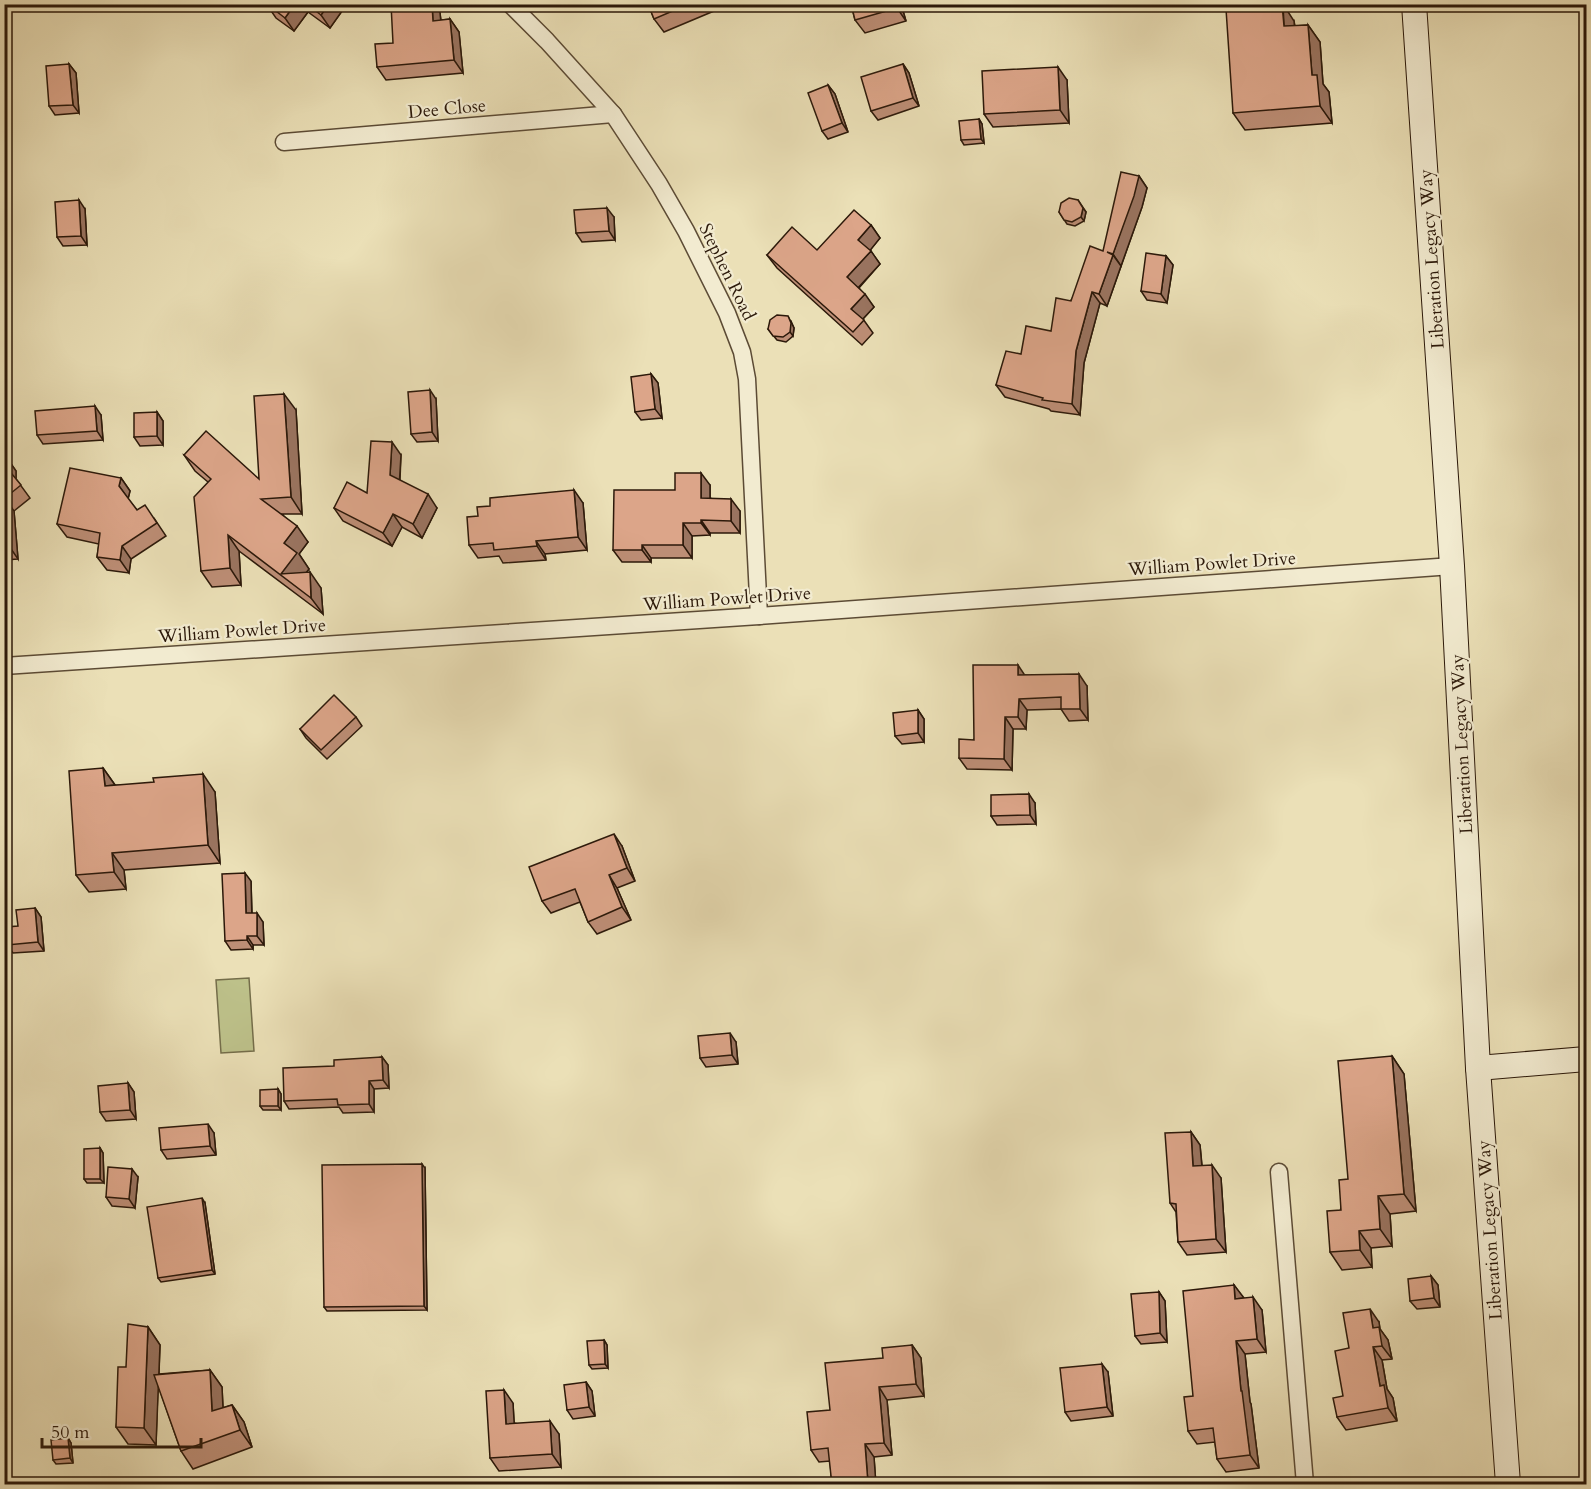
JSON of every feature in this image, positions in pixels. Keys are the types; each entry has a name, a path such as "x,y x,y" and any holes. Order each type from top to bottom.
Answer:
{"main road":[{"name":"Liberation Legacy Way","path":"1414,4 1452,566 1478,1068 1508,1485"},
{"path":"1478,1068 1587,1059"}],"street":[{"name":"Stephen Road","path":"510,4 613,114 686,231 727,314 742,352 747,379 759,616"},
{"name":"Dee Close","path":"284,142 613,114"},
{"name":"William Powlet Drive","path":"4,666 759,616 1452,566"},
{"path":"1279,1172 1305,1485"}],"green space":[{"path":"249,978 254,1051 221,1053 216,980"}],"building":[{"path":"267,4 295,4 285,18"},
{"path":"307,4 329,4 321,15"},
{"path":"391,4 432,4 433,21 450,19 454,60 377,67 375,44 393,43"},
{"path":"648,4 689,4 654,19"},
{"path":"851,4 896,4 897,8 855,20"},
{"path":"1282,4 1284,26 1308,25 1312,75 1317,75 1320,106 1233,113 1226,9"},
{"path":"69,64 73,105 49,106 46,66"},
{"path":"903,64 913,98 871,111 861,77"},
{"path":"1058,67 1060,110 984,114 982,71"},
{"path":"828,85 842,123 822,131 808,93"},
{"path":"979,119 981,139 961,140 959,121"},
{"path":"1121,172 1139,176 1113,254 1107,252 1113,255 1099,294 1092,292 1076,351 1072,404 1042,400 1043,398 996,385 1006,351 1021,354 1026,326 1051,331 1056,298 1071,301 1090,246 1103,251"},
{"path":"1069,198 1078,200 1083,208 1081,217 1072,222 1064,220 1059,212 1061,203"},
{"path":"79,200 81,236 57,237 55,202"},
{"path":"607,208 609,231 576,233 574,210"},
{"path":"854,210 871,225 858,240 871,251 847,277 865,294 851,309 864,320 853,332 767,255 792,227 817,250"},
{"path":"1146,253 1166,256 1161,294 1141,291"},
{"path":"777,315 788,316 791,323 790,332 783,337 773,336 768,329 770,320"},
{"path":"651,374 655,409 635,412 631,377"},
{"path":"430,390 432,432 411,434 408,392"},
{"path":"284,394 291,497 261,499 297,526 284,543 297,553 281,574 310,572 311,598 228,535 230,568 201,571 194,497 211,479 184,455 206,431 259,479 254,396"},
{"path":"95,406 97,431 37,435 35,411"},
{"path":"157,412 157,436 134,437 134,413"},
{"path":"371,441 392,442 390,475 428,494 413,524 393,514 383,533 334,508 347,482 367,493"},
{"path":"4,458 7,458 7,468 21,485 5,498 9,546 4,546"},
{"path":"70,468 121,478 119,486 137,510 145,505 157,523 122,546 120,560 97,557 100,533 57,524"},
{"path":"675,473 701,473 701,498 731,499 731,521 701,520 701,523 683,523 683,545 642,545 642,550 613,550 614,490 675,490"},
{"path":"574,490 578,537 536,541 537,546 494,550 493,543 469,545 467,517 478,516 477,507 490,506 490,498"},
{"path":"973,665 1018,665 1018,675 1079,674 1080,709 1061,709 1061,697 1019,699 1018,717 1005,717 1004,759 959,758 959,739 974,740"},
{"path":"334,695 356,717 321,750 300,729"},
{"path":"918,710 918,733 895,736 893,713"},
{"path":"103,768 105,786 154,782 153,778 203,774 208,845 112,853 114,872 76,875 69,771"},
{"path":"1029,794 1030,815 991,816 991,795"},
{"path":"614,834 627,868 609,875 622,907 588,922 575,889 542,901 529,867"},
{"path":"245,873 246,913 257,913 257,936 247,936 247,940 225,941 222,874"},
{"path":"35,908 38,942 7,945 6,927 18,926 16,910"},
{"path":"730,1033 732,1055 700,1058 698,1036"},
{"path":"1392,1056 1404,1194 1378,1196 1380,1229 1359,1231 1360,1250 1330,1252 1327,1211 1341,1210 1339,1180 1348,1179 1338,1061"},
{"path":"382,1057 383,1080 369,1081 369,1104 338,1105 337,1099 284,1101 283,1068 334,1066 334,1060"},
{"path":"128,1083 130,1110 100,1112 98,1086"},
{"path":"278,1089 278,1106 260,1106 260,1090"},
{"path":"208,1124 210,1146 161,1150 159,1128"},
{"path":"1191,1132 1193,1166 1212,1165 1216,1239 1178,1242 1176,1204 1170,1203 1165,1133"},
{"path":"100,1148 100,1179 84,1179 84,1149"},
{"path":"422,1164 424,1306 324,1307 322,1165"},
{"path":"108,1167 132,1169 129,1199 106,1197"},
{"path":"202,1198 212,1270 158,1278 147,1207"},
{"path":"1431,1276 1434,1298 1410,1301 1408,1279"},
{"path":"1234,1285 1235,1299 1253,1297 1257,1339 1236,1341 1250,1455 1217,1459 1213,1428 1188,1431 1184,1397 1193,1396 1183,1291"},
{"path":"1159,1292 1160,1333 1135,1336 1131,1294"},
{"path":"1370,1309 1373,1328 1379,1327 1382,1346 1373,1347 1380,1386 1384,1385 1388,1408 1337,1417 1333,1398 1343,1396 1335,1351 1349,1348 1343,1313"},
{"path":"128,1324 148,1327 144,1428 116,1427 118,1367 126,1367"},
{"path":"604,1340 605,1364 589,1365 587,1341"},
{"path":"912,1345 916,1384 879,1387 884,1443 865,1444 868,1483 832,1485 828,1448 811,1450 807,1412 830,1410 825,1363 883,1358 882,1348"},
{"path":"1102,1364 1107,1407 1065,1412 1060,1368"},
{"path":"210,1370 212,1411 232,1405 240,1430 181,1451 154,1375"},
{"path":"586,1382 589,1407 567,1410 564,1385"},
{"path":"504,1390 506,1424 550,1421 552,1454 490,1458 486,1391"},
{"path":"68,1438 70,1458 53,1460 51,1440"}]}
